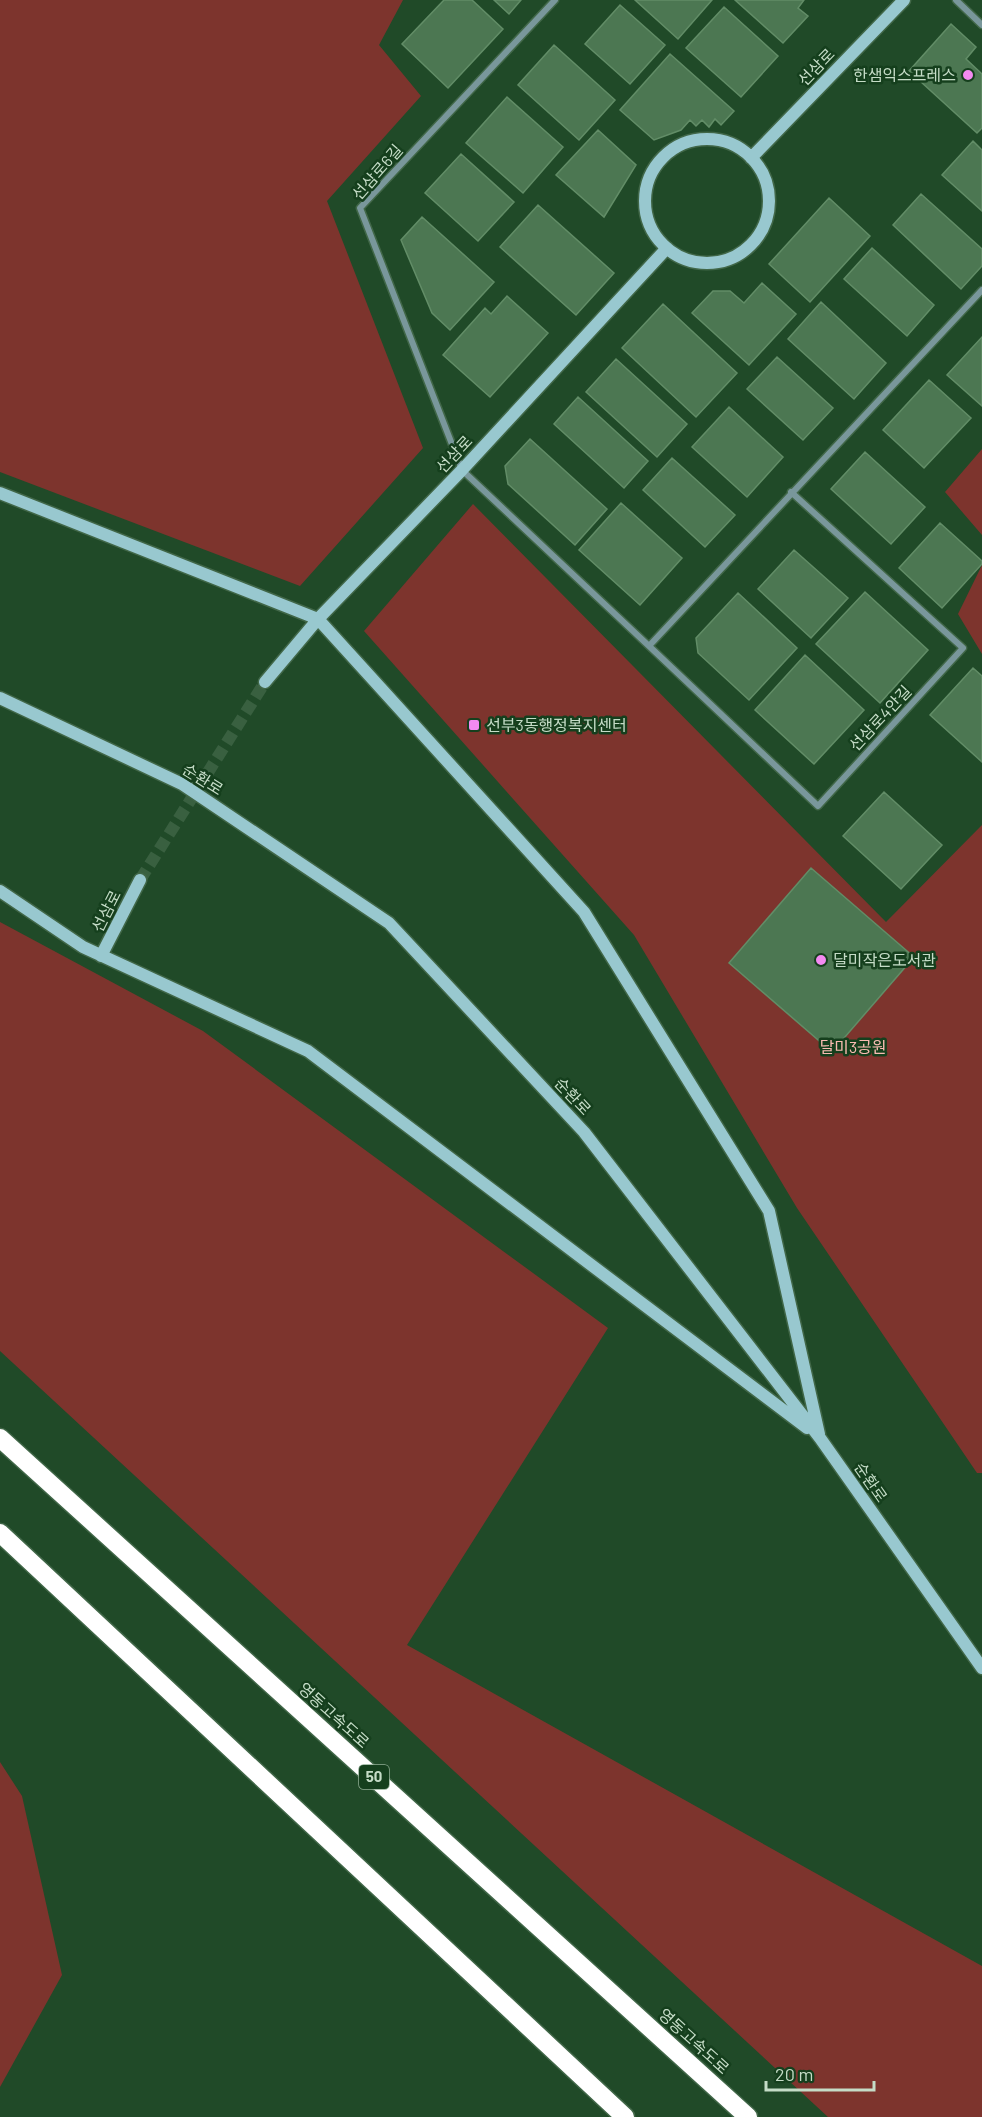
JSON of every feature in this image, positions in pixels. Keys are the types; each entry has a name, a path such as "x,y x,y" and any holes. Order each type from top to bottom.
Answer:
{"highway":[{"name":"영동고속도로","path":"0,1438 748,2117"},
{"path":"0,1533 626,2117"}],"main road":[{"name":"선삼로","path":"751,158 904,0"},
{"path":"696,140 716,140 735,146 751,158 764,175 769,195 768,216 759,236 745,251 726,260 705,263 684,259 667,248 654,233 646,214 645,194 651,175 662,159 677,147 696,140"},
{"name":"선삼로","path":"265,682 318,619 462,470 667,248"},
{"path":"0,493 318,619 584,912 769,1211 820,1438"},
{"name":"순환로","path":"0,698 182,784 389,923 584,1132 820,1438 982,1668"},
{"name":"선삼로","path":"101,956 140,880"},
{"path":"0,891 83,947 308,1051 820,1438"}],"street":[{"name":"선삼로6길","path":"462,470 360,208 555,0"},
{"path":"956,0 982,25"},
{"path":"649,646 982,290"},
{"name":"선삼로4안길","path":"462,470 818,806 963,648 791,492"}],"green space":[{"path":"0,0 403,0 379,45 421,96 327,201 423,448 300,586 0,472"},
{"path":"982,449 982,535 945,492"},
{"name":"달미3공원","path":"473,504 886,922 982,825 982,1473 977,1473 797,1208 634,935 364,631"},
{"path":"982,565 982,654 958,614"},
{"path":"0,922 203,1031 608,1328 407,1645 982,1966 982,2117 828,2117 0,1351"},
{"path":"0,1762 22,1796 62,1975 0,2087"}],"building":[{"path":"444,0 472,0 503,29 448,88 402,44"},
{"path":"494,0 521,0 509,14"},
{"path":"635,0 712,0 678,39"},
{"path":"735,0 804,0 798,8 808,16 783,43"},
{"path":"620,5 665,45 630,84 585,44"},
{"path":"724,7 778,56 741,97 686,48"},
{"path":"951,24 976,47 966,59 982,74 982,128 977,133 909,71"},
{"path":"554,45 615,100 579,140 518,85"},
{"path":"670,54 734,111 721,125 715,119 709,127 702,120 696,126 690,120 681,130 654,140 620,110"},
{"path":"507,97 563,147 523,193 466,143"},
{"path":"598,130 636,165 604,217 556,175"},
{"path":"973,141 982,150 982,211 942,175"},
{"path":"461,154 514,202 478,241 425,193"},
{"path":"921,194 982,249 982,266 961,289 893,225"},
{"path":"829,198 870,236 810,302 769,264"},
{"path":"538,205 614,273 576,315 500,247"},
{"path":"422,217 494,282 450,330 432,313 401,240"},
{"path":"872,248 934,305 907,336 844,279"},
{"path":"762,283 796,314 749,365 692,313 713,291 730,291 744,303"},
{"path":"507,296 548,333 490,397 443,355 485,308 491,314"},
{"path":"821,302 886,363 854,399 788,339"},
{"path":"663,304 737,373 696,417 622,348"},
{"path":"982,337 982,406 947,375"},
{"path":"777,357 833,408 803,440 747,389"},
{"path":"616,359 687,424 657,457 586,392"},
{"path":"929,380 971,418 924,468 883,430"},
{"path":"578,397 648,461 624,488 554,424"},
{"path":"729,407 783,457 747,497 692,447"},
{"path":"530,439 607,509 575,545 508,484 505,466"},
{"path":"865,452 925,507 891,544 831,489"},
{"path":"672,458 735,515 705,547 643,490"},
{"path":"621,503 682,558 640,605 579,550"},
{"path":"940,523 982,561 982,564 942,608 899,568"},
{"path":"794,550 848,598 811,638 758,589"},
{"path":"865,592 928,650 880,703 816,644"},
{"path":"738,593 797,648 749,700 698,653 696,638"},
{"path":"805,655 864,710 814,764 755,710"},
{"path":"973,668 982,676 982,762 930,715"},
{"path":"884,792 942,845 901,889 843,836"},
{"name":"달미작은도서관","path":"811,868 914,957 832,1052 729,963"}],"tunnel":[{"path":"140,880 265,682"}],"place":[{"name":"한샘익스프레스","path":"968,75"},
{"name":"선부3동행정복지센터","path":"474,725"},
{"name":"달미작은도서관","path":"821,960"}]}
